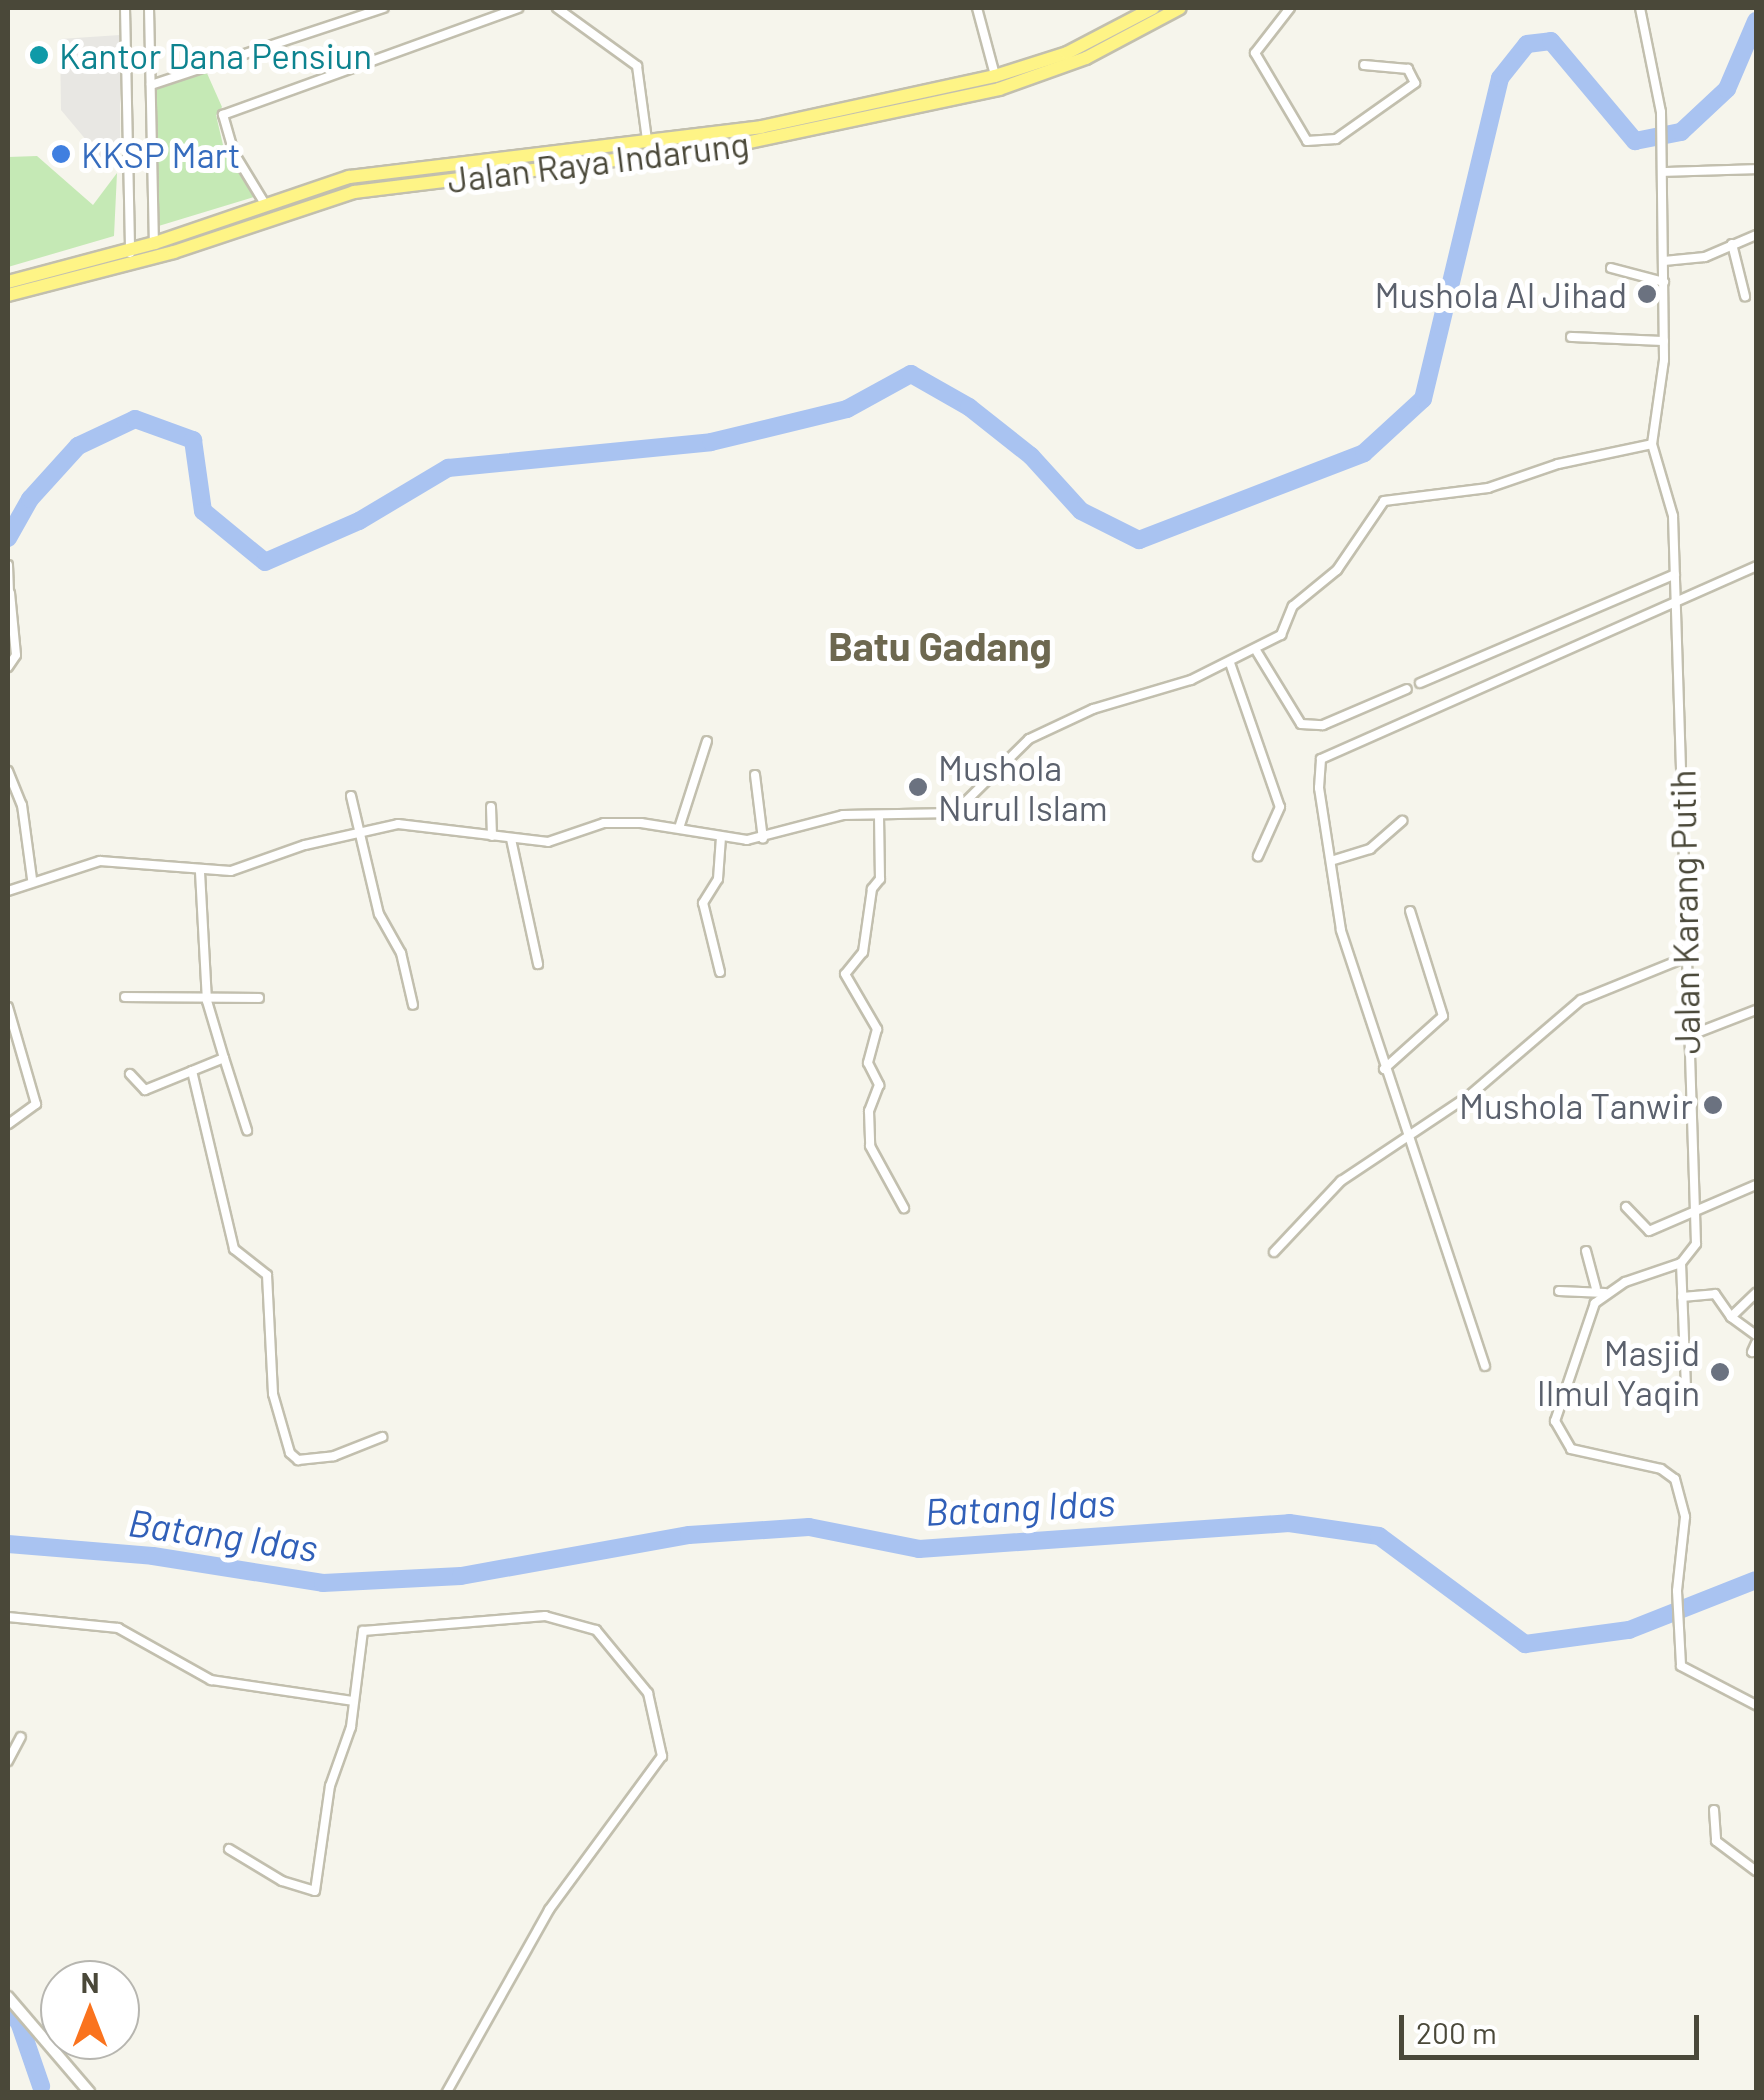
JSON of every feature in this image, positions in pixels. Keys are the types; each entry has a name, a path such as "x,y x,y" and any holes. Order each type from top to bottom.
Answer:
{"highway":[{"name":"Jalan Raya Indarung","path":"8,295 130,257 155,244 349,177 762,127 997,83 1067,53 1153,8"},
{"name":"Jalan Raya Indarung","path":"8,282 130,257 149,259 354,192 770,139 1086,58 1180,8"},
{"path":"482,162 484,177"}],"street":[{"path":"125,8 130,257"},
{"path":"149,8 155,244 149,259"},
{"path":"151,85 384,8"},
{"path":"265,204 223,122 226,113 518,8"},
{"path":"557,8 637,66 647,140"},
{"path":"978,8 997,83"},
{"path":"1290,8 1255,53 1307,141 1336,139 1414,83 1408,69 1364,65"},
{"name":"Jalan Karang Putih","path":"1640,8 1661,112 1664,340 1652,444 1671,498 1677,600 1686,1037 1696,1211 1696,1244 1680,1263"},
{"path":"125,20 149,18"},
{"path":"1662,169 1756,170"},
{"path":"1664,261 1705,257 1756,234"},
{"path":"1732,244 1745,296"},
{"path":"1611,268 1664,282"},
{"path":"1571,338 1664,340"},
{"path":"8,891 32,879 116,860 200,872 230,872 359,830 412,823 511,839 561,840 618,822 680,825 720,837 763,839 834,817 961,811 1029,739 1093,709 1146,698 1257,652 1285,632 1292,606 1337,570 1384,501 1488,488 1582,458 1652,444"},
{"path":"8,564 16,657 8,667"},
{"path":"1485,1366 1340,930 1334,860 1319,788 1324,755 1756,566"},
{"path":"1420,683 1675,574"},
{"path":"1257,652 1300,724 1323,725 1406,688"},
{"path":"1230,663 1280,808 1258,856"},
{"path":"680,825 707,740"},
{"path":"8,771 22,805 32,879"},
{"path":"756,776 763,839"},
{"path":"351,796 380,914 402,953 413,1005"},
{"path":"491,806 492,836"},
{"path":"878,816 880,878 872,889 863,952 845,978 877,1029 868,1063 879,1085 869,1111 870,1146 904,1208"},
{"path":"1334,860 1378,844 1402,821"},
{"path":"720,837 718,879 703,903 720,972"},
{"path":"511,839 538,964"},
{"path":"200,872 207,1001 247,1130"},
{"path":"1384,1069 1442,1016 1410,910"},
{"path":"1274,1252 1341,1181 1470,1095 1596,989 1687,957"},
{"path":"125,996 207,1001 259,998"},
{"path":"8,1007 36,1104 8,1124"},
{"path":"1686,1037 1756,1010"},
{"path":"130,1074 145,1090 224,1058"},
{"path":"192,1071 234,1248 267,1275 273,1394 290,1454 298,1460 334,1456 382,1437"},
{"path":"1626,1206 1649,1231 1756,1185"},
{"path":"1586,1251 1600,1291 1582,1330 1555,1421 1558,1434 1570,1449 1597,1460 1661,1468 1674,1479 1685,1517 1678,1601 1681,1666 1756,1705"},
{"path":"1558,1291 1600,1291 1680,1263 1686,1388"},
{"path":"1731,1316 1756,1293"},
{"path":"1682,1297 1715,1294 1731,1316 1756,1335"},
{"path":"8,1616 118,1628 211,1680 354,1702"},
{"path":"229,1850 282,1882 315,1891 330,1786 345,1755 354,1702 357,1642 370,1628 546,1616 596,1630 648,1693 658,1719 662,1756 549,1910 447,2092"},
{"path":"8,1761 21,1737"},
{"path":"1714,1810 1716,1841 1756,1871"},
{"path":"8,1997 89,2092"}],"green space":[{"path":"206,71 222,107 216,115 223,145 254,197 152,228 149,89"},
{"path":"37,156 93,205 117,173 114,236 8,267 8,157"}],"shaded area":[{"path":"120,35 120,158 102,159 61,110 60,39"}],"waterway":[{"path":"8,538 30,499 78,446 135,419 193,440 203,511 265,562 359,521 448,468 711,442 847,409 911,374 969,407 1031,456 1081,511 1139,540 1364,453 1423,399 1500,78 1527,44 1551,41 1635,141 1681,132 1727,89 1756,21"},
{"name":"Batang Idas","path":"8,1544 153,1556 323,1583 461,1576 689,1535 809,1527 919,1549 1289,1523 1379,1536 1525,1644 1629,1630 1756,1580"},
{"path":"8,2012 19,2022 41,2086"}],"place":[{"name":"Kantor Dana Pensiun","path":"39,55"},
{"name":"KKSP Mart","path":"61,154"},
{"name":"Mushola Al Jihad","path":"1647,294"},
{"name":"Mushola Nurul Islam","path":"918,787"},
{"name":"Mushola Tanwir","path":"1713,1105"},
{"name":"Masjid Ilmul Yaqin","path":"1720,1372"}],"district":[{"name":"Batu Gadang","path":"940,645"}]}
